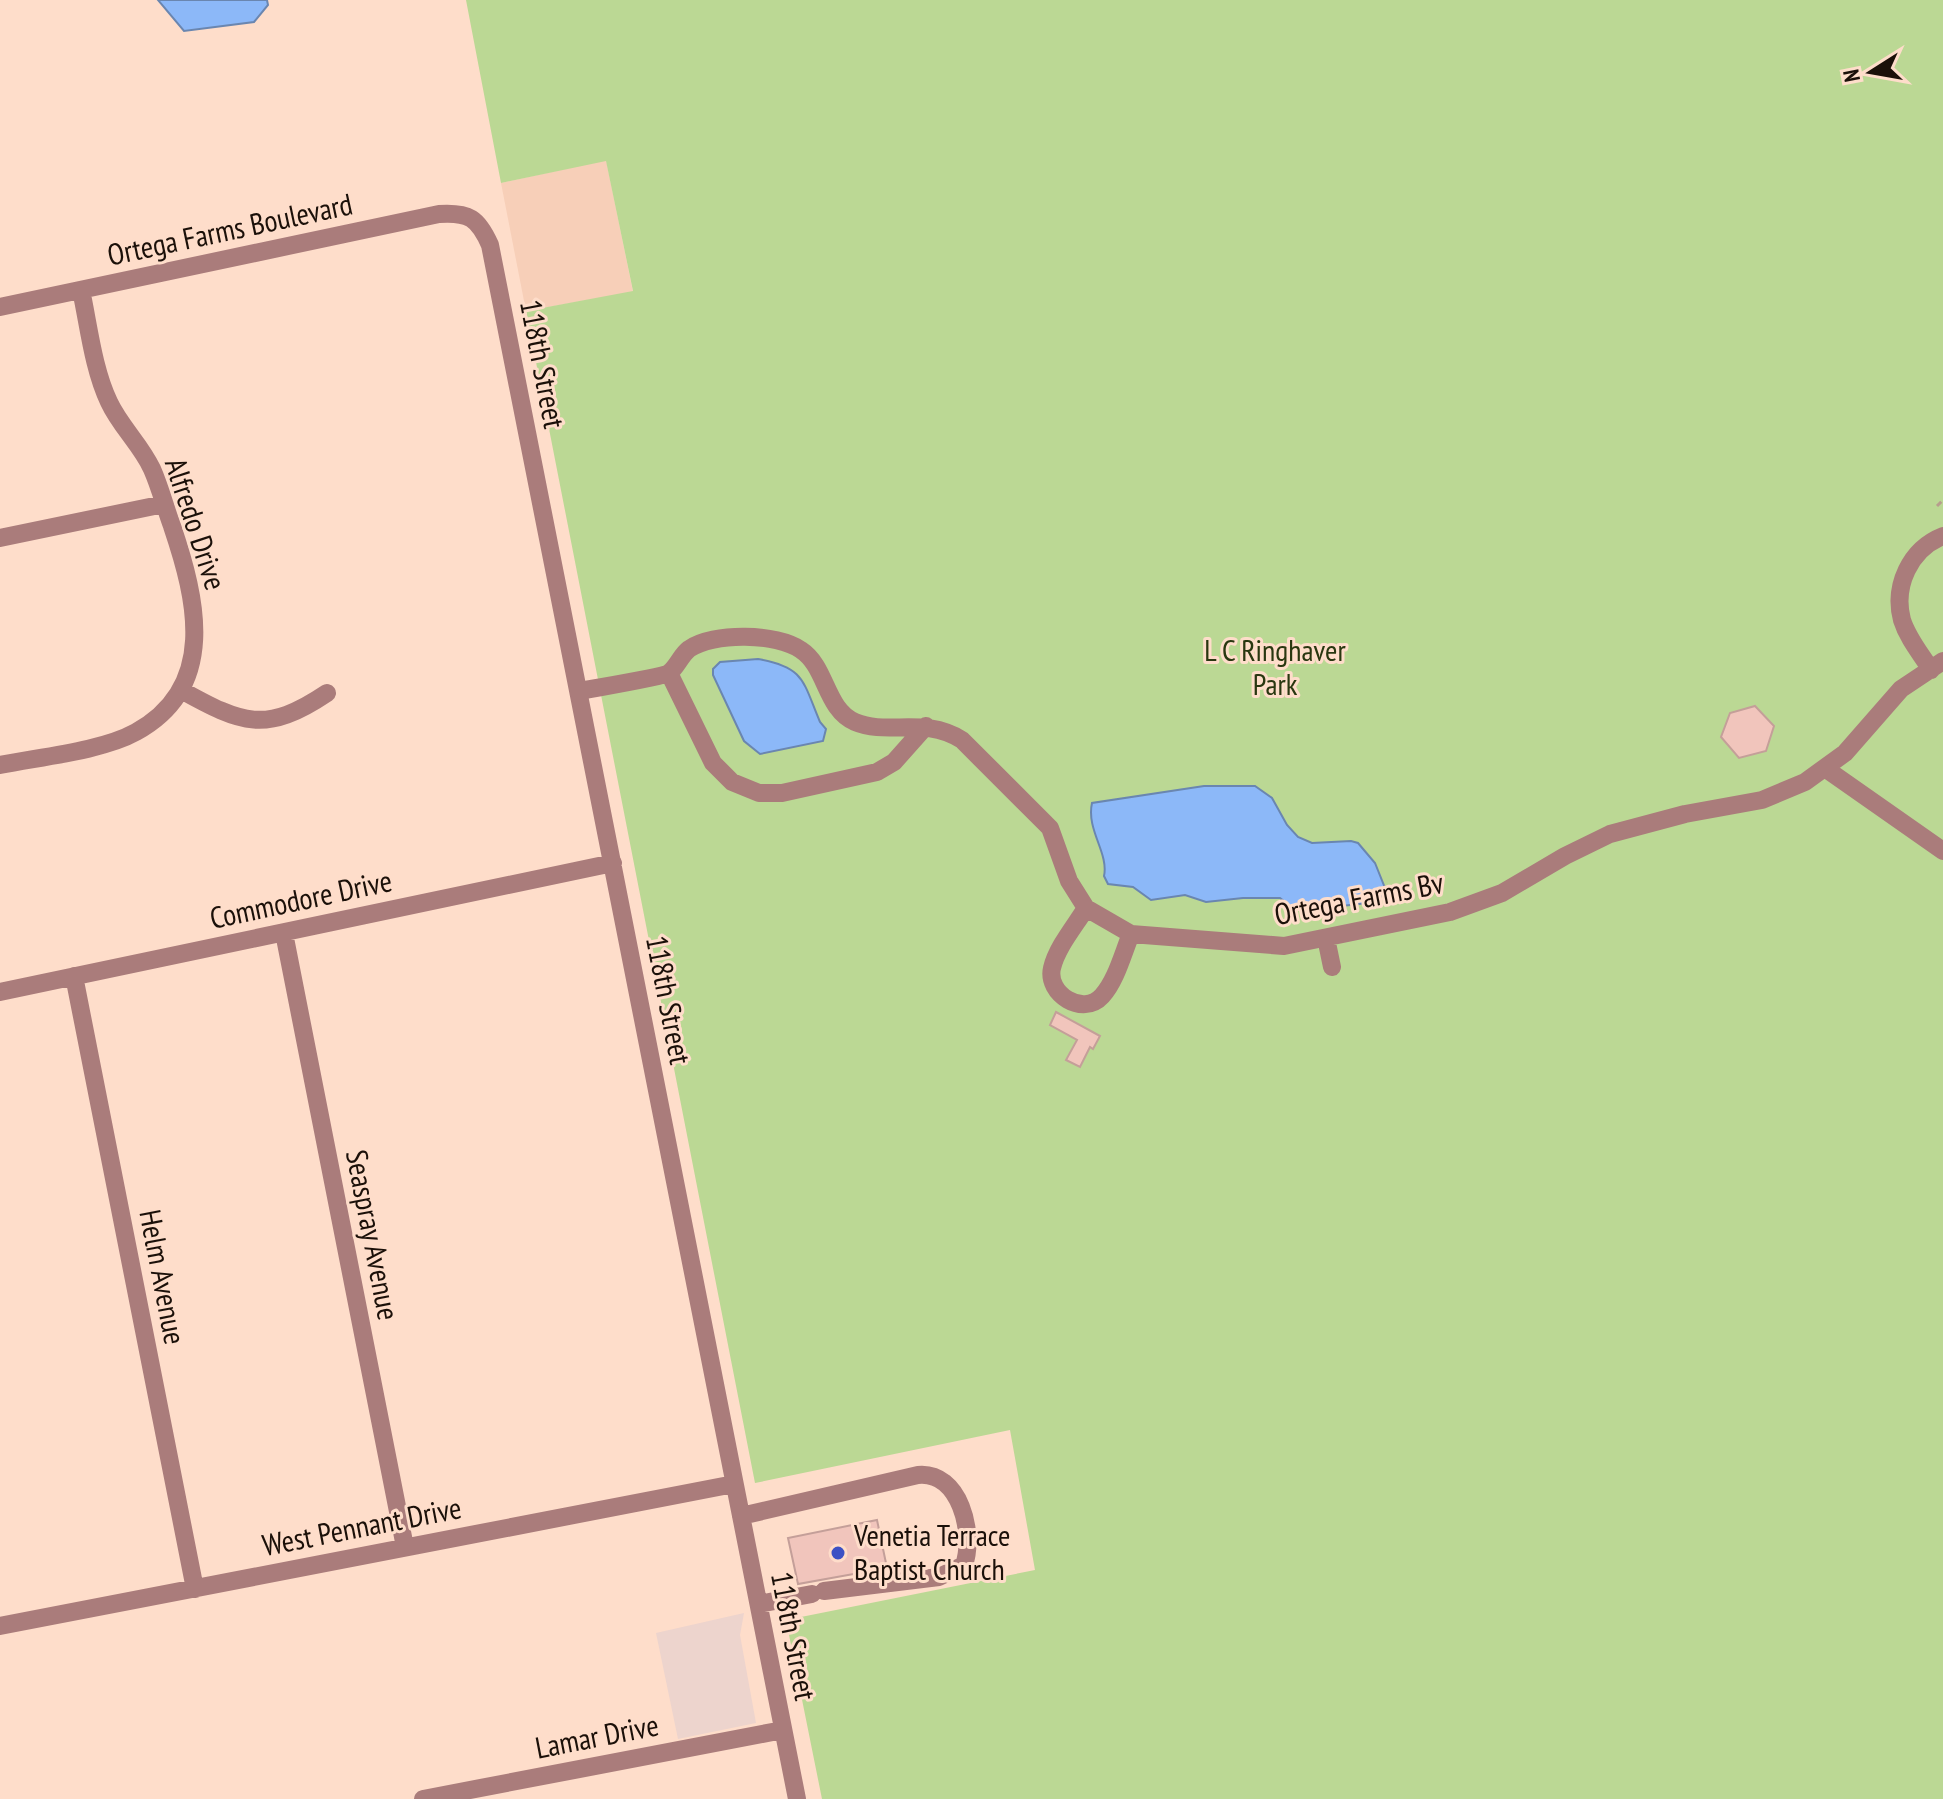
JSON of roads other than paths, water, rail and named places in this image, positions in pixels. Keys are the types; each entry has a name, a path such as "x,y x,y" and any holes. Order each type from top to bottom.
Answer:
{"street":[{"name":"Ortega Farms Boulevard","path":"0,307 439,214 458,213 471,218"},
{"name":"118th Street","path":"471,218 483,229 490,245 797,1799"},
{"name":"Alfredo Drive","path":"81,290 105,392 151,467 184,560 194,607 195,637 191,667 181,690"},
{"path":"0,538 164,504"},
{"path":"1937,666 1908,636 1902,621 1900,597 1902,580 1914,557 1925,546 1943,536"},
{"path":"580,691 669,673 691,648 713,639 743,637 783,642 807,654 835,704 852,720 865,724 926,726 948,732 962,740 1043,819 1050,828 1074,890 1086,908 1053,964 1051,980 1055,990 1081,1004 1090,1004 1101,997 1131,934"},
{"name":"Ortega Farms Bv","path":"1086,908 1131,934 1284,946 1426,918 1502,893 1610,834 1685,814 1762,800 1805,782 1845,753 1901,689 1937,666"},
{"path":"669,673 713,763 732,782 759,793 782,793 877,772 894,762 926,726"},
{"path":"0,765 109,743 134,734 169,708 181,690 219,711 242,719 267,720 299,712 327,693"},
{"path":"1826,769 1943,851"},
{"name":"Commodore Drive","path":"0,992 613,863"},
{"name":"Seaspray Avenue","path":"284,933 405,1547"},
{"path":"1326,938 1332,967"},
{"name":"Helm Avenue","path":"74,976 195,1589"},
{"path":"741,1516 918,1475 934,1475 947,1484 960,1504 966,1527 967,1554 964,1565 939,1577 818,1592 759,1604"},
{"name":"West Pennant Drive","path":"0,1626 734,1484"},
{"name":"Lamar Drive","path":"423,1799 783,1730"}],"water":[{"path":"158,0 267,0 268,5 254,22 184,31"},
{"path":"758,659 785,667 800,678 826,729 823,741 760,754 744,741 713,669 720,662"},
{"path":"1204,786 1255,786 1272,798 1287,825 1298,837 1312,843 1358,843 1375,863 1385,888 1382,896 1368,903 1306,910 1294,909 1280,898 1206,902 1185,895 1151,900 1133,887 1108,884 1092,823 1092,803"}],"place":[{"name":"Venetia Terrace Baptist Church","path":"838,1553"}],"park label":[{"name":"L C Ringhaver Park","path":"1275,668"}]}
